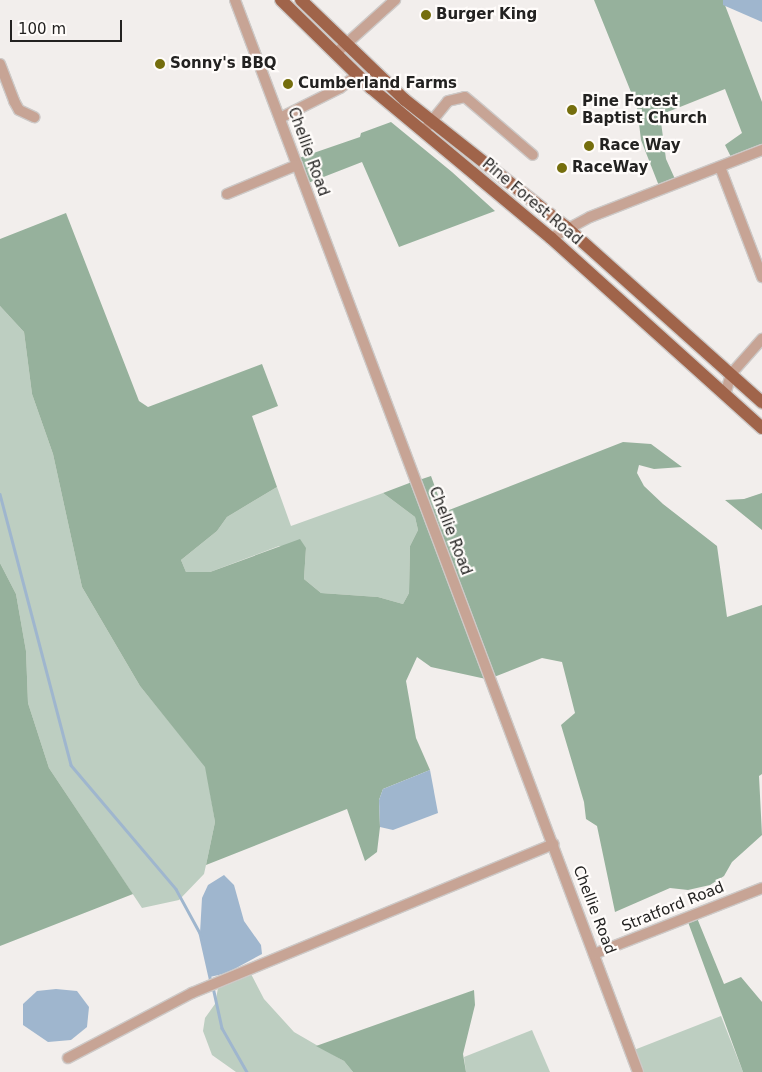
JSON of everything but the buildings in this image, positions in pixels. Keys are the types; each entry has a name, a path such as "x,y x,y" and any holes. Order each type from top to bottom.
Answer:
{"main road":[{"name":"Pine Forest Road","path":"281,0 352,71 422,133 551,238 762,428"},
{"name":"Pine Forest Road","path":"301,0 346,44 431,121 566,227 762,402"}],"street":[{"name":"Chellie Road","path":"235,0 638,1072"},
{"path":"335,54 395,0"},
{"path":"0,64 14,102 19,110 34,117"},
{"path":"280,118 329,93 352,71"},
{"path":"422,133 448,101 465,97 533,156"},
{"path":"551,238 566,227 762,150"},
{"path":"227,194 297,165"},
{"path":"720,167 762,277"},
{"path":"725,395 731,374 762,339"},
{"path":"68,1058 148,1014 195,992 553,844"},
{"name":"Stratford Road","path":"594,954 762,888"}],"green space":[{"path":"594,0 723,0 762,102 762,145 731,157 725,145 742,133 725,89 660,115 666,159 675,179 659,186 641,140 637,107"},
{"path":"391,122 452,172 495,211 399,247 362,162 308,183 299,158 360,137 361,133"},
{"path":"66,213 139,401 148,407 262,364 278,406 252,416 277,487 227,517 217,531 181,560 186,572 210,572 300,539 306,548 304,579 321,593 378,597 403,604 409,593 410,546 418,530 415,517 383,493 412,482 486,679 431,667 417,657 406,681 416,738 430,770 383,789 379,800 380,827 377,852 365,861 347,809 206,865 215,822 205,767 140,686 82,587 53,454 32,394 24,332 0,306 0,239"},
{"path":"0,306 24,332 32,394 53,454 82,587 140,686 206,767 215,822 204,874 179,900 142,908 49,768 28,703 26,651 16,594 0,563"},
{"path":"623,442 651,444 682,467 654,469 639,465 637,473 644,486 663,504 717,546 727,617 762,605 762,774 759,776 762,835 732,862 724,876 710,885 688,890 670,888 615,912 597,826 586,819 584,802 561,725 575,713 562,662 542,658 494,677 419,480 431,476 444,512"},
{"path":"277,487 291,526 383,493 415,517 418,530 410,546 409,593 403,604 378,597 321,593 304,579 306,548 279,546 210,572 186,572 181,560 217,531 227,517"},
{"path":"762,493 762,530 725,500 744,499"},
{"path":"0,563 16,594 26,651 28,703 49,768 133,894 0,946"},
{"path":"697,918 724,984 741,977 762,1002 762,1072 743,1072 688,922"},
{"path":"251,974 264,999 294,1032 344,1061 353,1072 236,1072 212,1055 203,1031 205,1018 215,1004 218,988"},
{"path":"474,990 475,1005 463,1054 466,1072 353,1072 344,1061 316,1046"},
{"path":"721,1016 743,1072 642,1072 634,1050"},
{"path":"532,1030 550,1072 466,1072 464,1057"}],"water":[{"path":"723,0 762,0 762,22 723,5"},
{"path":"430,770 438,813 393,830 380,827 379,800 383,789"},
{"path":"224,875 234,885 244,921 261,945 262,954 227,973 210,977 200,933 202,898 208,885"},
{"path":"56,989 77,991 89,1007 87,1027 71,1040 48,1042 23,1025 23,1004 37,991"}],"waterway":[{"path":"0,494 71,765 176,889 200,933 211,982"},
{"path":"213,987 222,1028 247,1072"}],"place":[{"name":"Burger King","path":"426,15"},
{"name":"Sonny's BBQ","path":"160,64"},
{"name":"Cumberland Farms","path":"288,84"},
{"name":"Pine Forest Baptist Church","path":"572,110"},
{"name":"Race Way","path":"589,146"},
{"name":"RaceWay","path":"562,168"}]}
